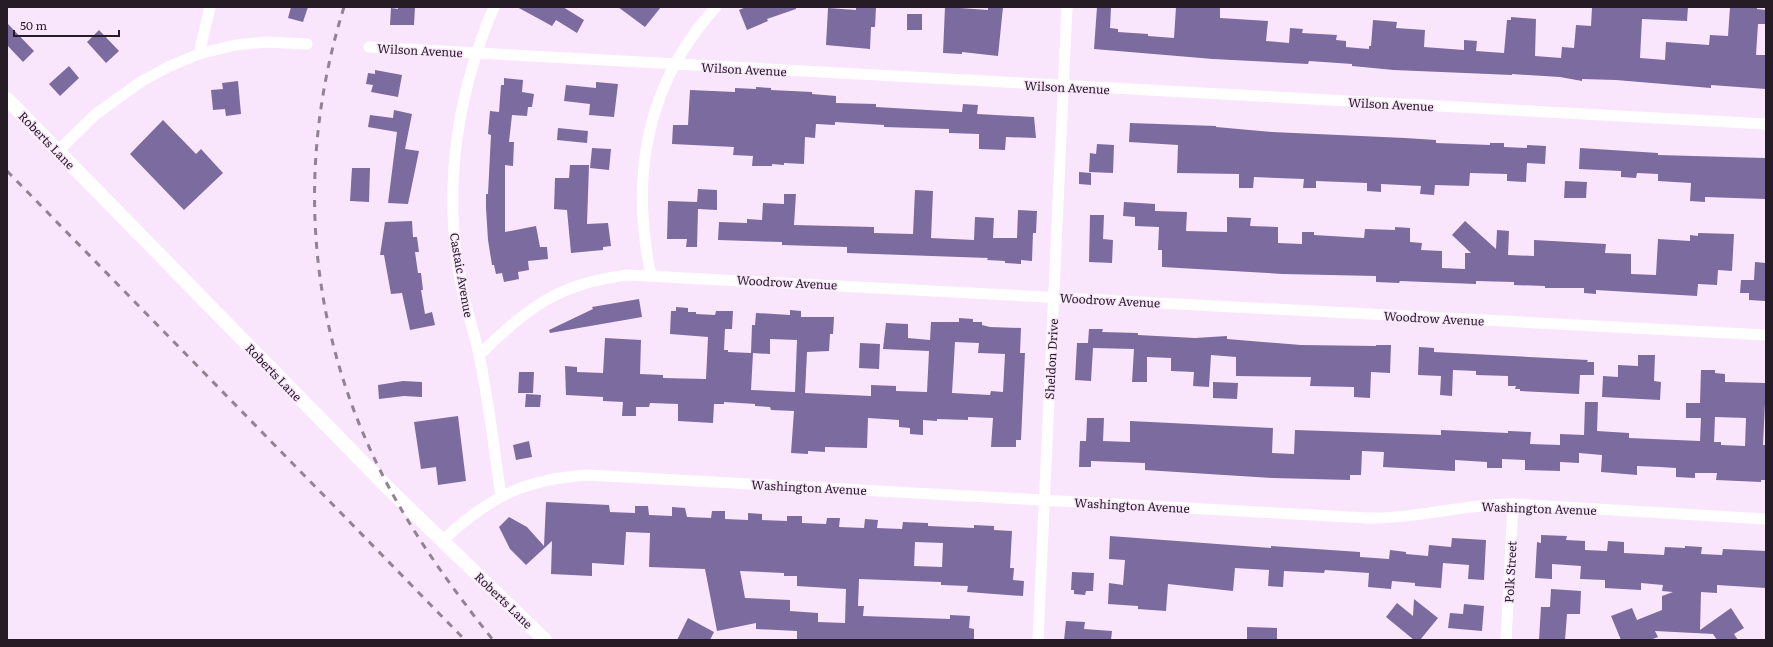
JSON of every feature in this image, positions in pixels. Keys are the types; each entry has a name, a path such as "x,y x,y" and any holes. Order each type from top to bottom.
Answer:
{"street":[{"path":"199,54 210,7"},
{"name":"Castaic Avenue","path":"494,7 476,54 464,94 456,143 453,184 453,226 465,307 479,355 501,496"},
{"path":"651,275 642,221 641,186 644,156 652,122 661,94 674,65 696,31 716,7"},
{"name":"Sheldon Drive","path":"1038,640 1067,7"},
{"path":"58,151 96,114 142,81 170,66 199,54 235,45 267,42 307,44"},
{"name":"Wilson Avenue","path":"369,47 1063,87 1766,124"},
{"name":"Roberts Lane","path":"7,99 442,541 545,640"},
{"name":"Woodrow Avenue","path":"479,355 513,323 534,306 554,295 578,284 604,278 628,275 651,275 1766,335"},
{"name":"Washington Avenue","path":"501,496 538,481 561,477 588,475 1385,519 1416,516 1480,505 1513,504 1766,519"},
{"path":"442,541 478,510 501,496"},
{"name":"Polk Street","path":"1506,640 1513,504"}],"building":[{"path":"291,7 308,7 303,22 288,18"},
{"path":"398,7 415,7 414,25 390,25 391,8 398,9"},
{"path":"517,7 563,7 584,20 577,33 556,20 552,26"},
{"path":"618,7 661,7 645,27"},
{"path":"746,7 796,7 796,9 767,19 768,21 747,30 739,10"},
{"path":"856,7 876,7 875,27 871,27 870,49 826,45 828,8 856,10"},
{"path":"945,7 988,10 988,7 1003,7 998,56 962,52 962,54 943,53"},
{"path":"1097,7 1111,7 1110,28 1118,29 1118,32 1148,34 1148,36 1174,38 1176,7 1220,7 1220,18 1268,21 1266,41 1289,43 1290,28 1303,29 1302,33 1337,35 1336,40 1346,41 1346,47 1369,49 1369,46 1371,46 1373,20 1397,22 1396,28 1425,30 1424,47 1464,50 1464,40 1477,41 1476,51 1504,53 1507,20 1511,20 1511,17 1536,19 1535,56 1561,58 1562,47 1574,48 1576,25 1591,26 1592,7 1688,7 1687,21 1642,19 1640,58 1665,60 1666,42 1709,45 1710,35 1728,36 1730,7 1757,7 1757,9 1766,10 1766,24 1758,24 1756,55 1766,55 1766,89 1711,85 1711,88 1616,80 1582,79 1582,81 1560,77 1512,74 1394,70 1352,66 1352,64 1309,61 1308,64 1213,59 1094,49"},
{"path":"907,14 922,14 922,30 907,30"},
{"path":"7,23 34,51 23,62 7,45"},
{"path":"99,30 119,51 106,63 87,42"},
{"path":"69,66 79,78 60,96 49,84"},
{"path":"375,70 402,75 398,97 371,92 373,85 366,84 368,73 375,74"},
{"path":"504,78 523,80 522,92 534,94 532,107 528,107 527,116 512,115 509,142 514,142 513,166 505,165 505,232 536,226 540,247 547,247 548,259 528,261 529,270 518,272 519,279 504,282 502,273 496,274 494,265 492,265 488,240 486,194 488,194 491,135 488,134 490,111 499,112 501,85 504,85"},
{"path":"238,81 241,114 226,116 225,109 213,110 211,90 223,89 222,83"},
{"path":"596,82 618,84 614,117 589,115 590,104 564,101 566,85 596,88"},
{"path":"756,87 771,88 771,90 812,92 812,94 836,96 836,103 876,104 876,107 962,112 963,104 978,105 977,114 1034,117 1036,138 1006,137 1005,150 979,149 979,134 949,133 949,129 884,127 884,125 835,122 835,125 816,124 815,138 805,137 804,164 784,163 784,165 772,164 772,166 752,166 753,156 733,155 734,147 672,144 673,125 688,125 690,90 735,92 735,88 756,89"},
{"path":"394,110 412,114 405,149 419,151 408,204 388,203 397,132 368,127 370,115 393,118"},
{"path":"163,120 196,154 201,149 223,173 184,210 130,154"},
{"path":"1130,123 1216,126 1272,132 1436,140 1436,143 1490,145 1490,143 1504,143 1504,147 1527,148 1527,145 1546,146 1545,164 1527,163 1526,182 1507,181 1507,174 1470,173 1469,186 1435,185 1434,195 1420,194 1421,186 1381,184 1381,192 1367,191 1367,183 1316,181 1316,188 1303,188 1304,179 1254,177 1253,188 1239,188 1239,174 1177,173 1178,145 1129,142"},
{"path":"558,128 588,131 587,143 557,140"},
{"path":"1097,144 1114,145 1113,173 1089,172 1090,153 1096,154"},
{"path":"592,148 611,149 609,170 590,168"},
{"path":"1580,148 1658,153 1658,155 1765,158 1766,199 1705,197 1705,202 1690,201 1691,183 1658,181 1658,174 1637,173 1636,178 1621,177 1621,171 1579,169"},
{"path":"570,165 589,165 587,224 608,223 611,246 603,247 603,250 571,253 567,210 554,209 555,178 569,178"},
{"path":"352,168 370,168 369,202 350,201"},
{"path":"1079,172 1091,173 1091,185 1079,184"},
{"path":"1565,181 1587,182 1586,198 1564,198"},
{"path":"698,189 717,190 717,210 698,209 697,247 686,247 687,239 667,239 668,201 697,202"},
{"path":"915,190 933,191 931,238 974,240 975,217 994,218 993,238 1017,238 1018,210 1037,211 1036,233 1033,233 1032,261 1021,260 1021,264 987,260 988,258 847,253 847,247 782,245 782,242 718,240 719,222 747,223 747,219 762,220 763,203 784,204 784,194 796,194 794,225 874,227 874,233 913,234"},
{"path":"1124,202 1155,204 1155,211 1187,212 1186,231 1227,232 1227,217 1251,218 1250,226 1278,227 1278,243 1302,244 1302,232 1314,232 1314,235 1364,238 1365,229 1395,230 1395,227 1410,228 1410,242 1422,243 1421,250 1442,251 1442,268 1465,269 1465,253 1471,253 1452,235 1465,221 1496,249 1497,230 1509,231 1508,255 1534,256 1534,240 1606,244 1605,253 1631,254 1631,274 1656,275 1658,239 1690,241 1690,235 1698,236 1698,233 1734,234 1732,271 1718,270 1717,285 1698,284 1697,296 1596,290 1596,294 1584,293 1584,288 1545,288 1545,286 1514,285 1514,282 1476,281 1476,284 1400,281 1399,283 1376,282 1376,276 1283,274 1162,267 1162,250 1158,250 1159,227 1135,226 1135,217 1123,216"},
{"path":"1090,215 1104,215 1103,239 1113,240 1112,263 1089,262"},
{"path":"412,221 413,237 417,237 419,252 415,252 418,273 421,273 423,290 421,290 425,314 432,312 435,325 410,330 402,293 391,294 384,255 380,255 385,222"},
{"path":"1755,262 1766,263 1765,301 1749,300 1749,293 1740,293 1741,280 1754,280"},
{"path":"639,299 642,317 550,333 549,330 593,309 592,307"},
{"path":"676,307 688,308 688,312 715,315 716,311 733,311 732,329 725,329 724,350 728,350 728,352 751,353 752,325 755,325 756,313 790,315 790,310 801,311 801,317 834,317 833,334 830,334 829,351 807,352 805,393 871,396 871,385 896,386 896,391 927,392 929,351 883,349 886,323 908,324 908,338 930,340 931,322 959,322 959,318 973,319 973,322 982,322 982,325 990,327 1021,328 1020,353 1025,353 1021,440 1016,440 1016,447 991,447 993,418 968,417 968,420 923,420 923,435 910,434 910,428 899,427 899,420 868,418 867,448 825,447 825,452 808,451 808,454 791,453 794,411 771,410 770,407 755,406 755,404 724,402 724,404 714,404 713,423 678,421 678,404 650,403 649,407 636,407 636,416 622,416 623,402 603,401 603,397 566,395 565,366 577,367 577,372 603,373 605,338 641,340 640,374 663,375 663,378 706,379 708,337 670,334 671,311 676,311","holes":["770,339 797,340 795,392 751,390 753,353 770,354","955,342 979,343 978,353 1005,354 1003,392 991,391 990,395 952,393"]},
{"path":"1089,329 1103,329 1102,332 1138,333 1138,335 1195,338 1227,336 1227,339 1301,345 1391,345 1390,373 1371,372 1370,398 1354,397 1354,387 1310,386 1311,377 1236,376 1236,357 1211,355 1209,387 1193,386 1194,372 1171,371 1171,358 1147,357 1147,382 1132,382 1134,349 1093,348 1091,381 1075,380 1077,343 1088,343"},
{"path":"860,343 880,344 879,369 859,368"},
{"path":"1419,347 1434,348 1434,352 1588,360 1587,362 1594,362 1594,375 1580,375 1579,394 1520,391 1520,389 1515,389 1516,386 1508,386 1508,376 1476,375 1476,371 1453,370 1452,396 1440,395 1441,376 1418,375"},
{"path":"1638,355 1655,355 1654,381 1661,382 1660,400 1602,397 1603,376 1618,377 1618,365 1638,366"},
{"path":"1701,370 1715,370 1715,373 1725,374 1725,382 1766,383 1763,445 1766,445 1766,480 1761,480 1761,482 1716,480 1717,473 1695,473 1695,478 1676,477 1676,468 1660,467 1637,466 1637,475 1601,472 1602,455 1579,453 1579,463 1560,462 1560,471 1525,470 1525,460 1502,459 1502,468 1487,468 1487,462 1455,460 1455,471 1383,467 1384,452 1362,451 1361,475 1350,475 1350,480 1273,478 1145,470 1145,463 1091,461 1091,467 1079,467 1080,441 1086,441 1087,418 1104,418 1103,441 1130,442 1130,421 1273,428 1272,453 1294,454 1295,430 1441,435 1441,430 1508,433 1508,431 1531,432 1530,444 1560,445 1560,434 1584,435 1585,402 1598,402 1597,431 1629,433 1629,438 1700,441 1701,418 1686,418 1686,403 1700,403","holes":["1715,417 1746,418 1745,446 1721,445 1721,442 1714,442"]},
{"path":"519,372 534,372 533,393 518,393"},
{"path":"403,381 422,382 422,397 404,396 379,399 378,385"},
{"path":"1213,382 1238,383 1237,399 1213,398"},
{"path":"526,394 541,395 540,407 525,407"},
{"path":"458,416 466,481 438,485 436,467 421,469 414,422"},
{"path":"529,441 532,457 516,460 513,445"},
{"path":"546,502 609,505 610,512 635,513 635,506 648,506 649,515 672,516 672,507 685,508 687,517 711,518 712,511 725,511 725,519 748,520 748,513 762,514 762,520 787,521 787,516 802,516 802,523 826,524 827,518 840,518 839,527 864,528 865,519 878,520 877,528 902,529 903,522 928,523 928,526 974,528 974,525 994,526 994,530 1012,531 1010,568 1014,568 1013,580 1024,581 1023,596 967,592 968,586 941,585 941,582 859,579 858,606 864,606 863,616 950,619 950,615 970,616 969,628 974,629 974,640 797,640 797,631 756,629 756,623 717,631 705,569 649,567 650,533 626,532 624,565 592,563 592,576 551,574 552,541 526,565 510,549 499,527 509,517 527,527 544,546","holes":["915,542 943,543 942,567 914,566","740,571 784,573 784,576 797,576 797,586 846,589 845,623 818,622 818,613 790,611 790,600 745,598"]},
{"path":"1541,535 1567,536 1566,540 1585,541 1585,550 1607,551 1608,541 1624,542 1624,553 1664,555 1665,547 1685,548 1685,546 1702,547 1701,554 1722,555 1723,549 1766,551 1766,588 1717,585 1717,593 1701,592 1700,630 1731,608 1744,628 1734,634 1738,640 1717,640 1713,634 1655,631 1658,637 1650,640 1621,640 1611,616 1632,608 1637,620 1662,610 1662,596 1673,592 1662,591 1663,585 1641,583 1641,590 1605,588 1605,580 1580,579 1581,566 1552,564 1552,579 1535,578 1537,542 1541,543"},
{"path":"1110,536 1271,548 1271,546 1360,552 1360,557 1389,559 1390,550 1406,552 1406,554 1428,556 1429,545 1451,547 1452,538 1486,540 1484,580 1468,579 1469,565 1443,563 1441,588 1415,586 1415,583 1392,581 1391,589 1368,587 1369,573 1325,570 1324,573 1284,571 1283,587 1268,586 1269,570 1235,568 1233,591 1168,584 1166,611 1138,609 1138,606 1108,604 1109,583 1123,585 1125,560 1109,559"},
{"path":"1072,572 1094,573 1093,591 1086,591 1085,595 1074,594 1074,590 1071,590"},
{"path":"1551,589 1581,591 1580,614 1567,614 1565,640 1539,640 1541,607 1550,607"},
{"path":"1414,599 1438,618 1420,640 1414,640 1386,617 1397,603 1413,616"},
{"path":"1464,604 1484,606 1482,631 1448,628 1450,613 1463,614"},
{"path":"688,618 714,632 710,640 677,640"},
{"path":"1066,621 1085,622 1084,629 1112,631 1111,640 1064,640"},
{"path":"1247,627 1277,628 1277,640 1247,640"}],"railway":[{"path":"344,7 328,66 319,125 315,184 316,243 324,302 337,359 356,416 381,472 405,516 432,559 493,640"},
{"path":"7,171 465,640"}]}
